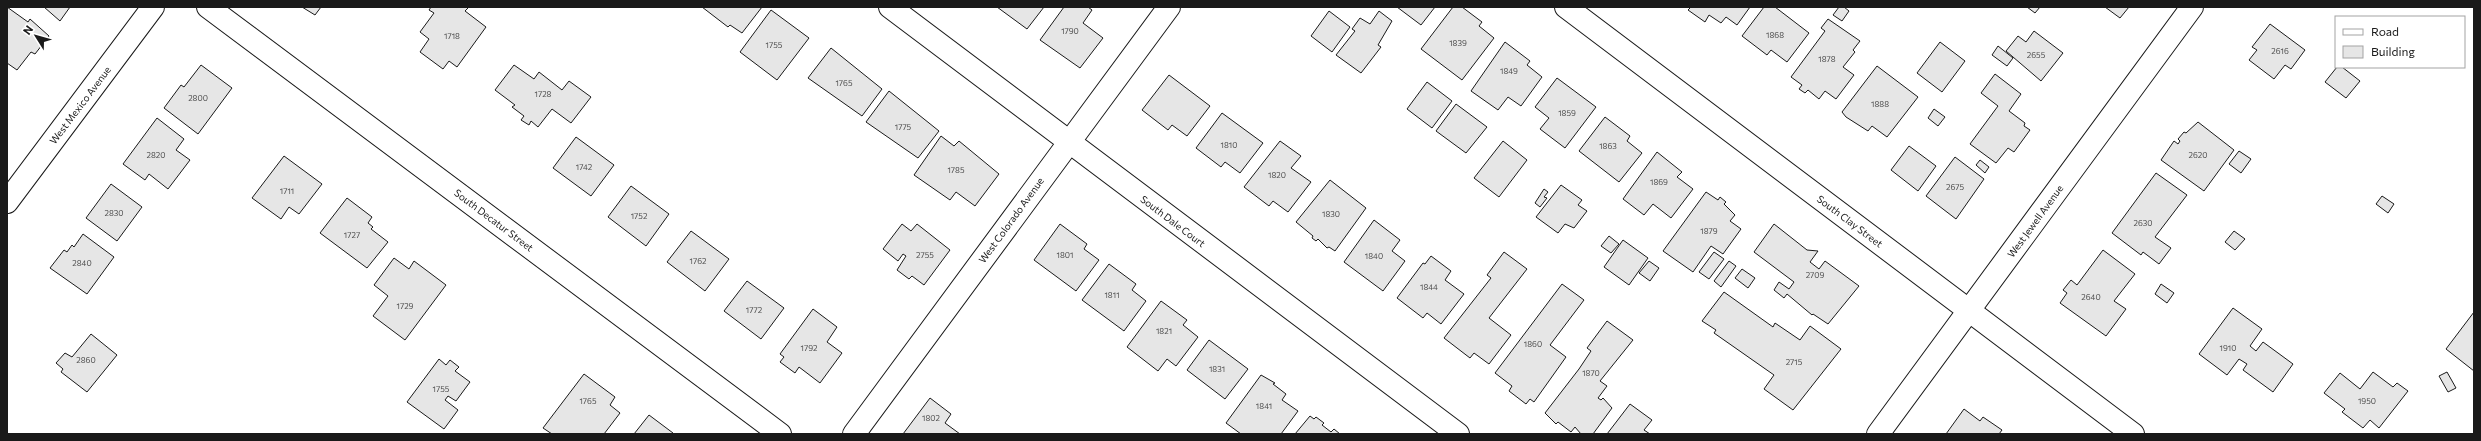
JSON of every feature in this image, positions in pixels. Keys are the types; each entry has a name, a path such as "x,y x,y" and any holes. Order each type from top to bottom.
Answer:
{"street":[{"name":"West Mexico Avenue","path":"7,202 153,7"},
{"name":"South Decatur Street","path":"208,7 780,434"},
{"name":"South Dale Court","path":"890,7 1458,434"},
{"name":"West Colorado Avenue","path":"854,434 1169,7"},
{"name":"South Clay Street","path":"1566,7 2133,434"},
{"name":"West Jewell Avenue","path":"1878,434 2192,7"}],"building":[{"path":"7,7 28,22 30,19 49,36 35,54 31,52 17,70 7,63"},
{"path":"44,7 70,7 60,21"},
{"path":"302,7 321,7 315,15"},
{"path":"431,7 469,7 465,11 486,27 457,67 449,61 443,69 420,52 429,39 420,32 434,13 429,10"},
{"path":"702,7 762,7 742,33 730,25 728,27"},
{"path":"997,7 1044,7 1027,29"},
{"path":"1064,7 1088,7 1092,10 1083,23 1103,38 1080,68 1040,40"},
{"path":"1397,7 1435,7 1421,25"},
{"path":"1453,7 1462,7 1482,22 1479,26 1494,38 1462,80 1421,49"},
{"path":"1691,7 1750,7 1737,25 1726,17 1721,23 1709,15 1705,22 1688,10"},
{"path":"1764,7 1775,7 1809,33 1787,62 1771,50 1767,55 1742,36"},
{"path":"1839,7 1844,7 1849,11 1842,21 1833,15"},
{"path":"2027,7 2040,7 2035,13"},
{"path":"2105,7 2129,7 2120,18"},
{"path":"771,10 809,38 777,80 740,52"},
{"path":"1329,11 1350,27 1332,52 1311,36"},
{"path":"1379,11 1392,21 1378,45 1381,47 1361,73 1336,55 1355,31 1352,29 1360,18 1370,24"},
{"path":"1828,19 1860,41 1853,50 1855,52 1843,67 1854,75 1836,99 1825,91 1819,99 1808,90 1805,93 1799,89 1802,85 1791,77 1825,31 1821,28"},
{"path":"2270,24 2305,50 2291,69 2285,65 2274,79 2249,60 2257,50 2252,47"},
{"path":"2034,31 2063,53 2041,81 2006,51 2018,36 2026,42"},
{"path":"1505,42 1530,61 1527,65 1542,77 1521,106 1508,97 1498,110 1471,91"},
{"path":"1940,42 1965,61 1942,92 1917,73"},
{"path":"1998,46 2013,58 2007,66 1992,55"},
{"path":"831,48 882,89 862,116 808,78"},
{"path":"201,65 232,88 198,134 164,108 181,85 184,87"},
{"path":"514,65 534,79 539,72 562,90 569,81 591,97 571,123 552,109 538,127 531,121 529,125 521,120 524,116 512,107 515,105 495,90"},
{"path":"1877,66 1918,97 1887,137 1872,126 1868,131 1846,117 1842,112"},
{"path":"2336,68 2343,68 2360,81 2346,98 2325,82"},
{"path":"1995,74 2021,94 2009,111 2025,123 2024,126 2030,130 2014,152 2008,148 1996,163 1970,144 1998,106 1981,93"},
{"path":"1169,75 1210,106 1187,136 1172,125 1168,130 1142,110"},
{"path":"1557,78 1596,107 1565,148 1540,129 1549,118 1535,107"},
{"path":"1427,82 1452,101 1432,128 1407,109"},
{"path":"889,91 939,131 918,158 866,122"},
{"path":"1456,104 1487,127 1466,153 1436,131"},
{"path":"1934,109 1945,117 1938,126 1928,118"},
{"path":"1222,113 1263,143 1240,173 1225,162 1221,167 1196,148"},
{"path":"1605,117 1630,136 1627,141 1642,153 1619,182 1579,151"},
{"path":"157,118 184,139 176,150 190,160 168,189 149,174 145,180 123,164"},
{"path":"2198,122 2234,150 2204,191 2161,160 2174,141 2178,144 2180,141 2178,139 2184,132 2186,133"},
{"path":"941,136 954,146 959,141 999,174 975,206 956,192 950,200 914,175"},
{"path":"576,137 614,165 591,196 553,168"},
{"path":"1280,141 1301,156 1291,168 1311,182 1288,212 1273,201 1269,206 1244,187"},
{"path":"1503,141 1527,160 1499,197 1474,178"},
{"path":"1909,146 1936,166 1918,191 1891,170"},
{"path":"2239,151 2251,159 2241,173 2229,164"},
{"path":"1657,152 1682,172 1677,177 1693,189 1671,218 1653,204 1644,215 1623,199"},
{"path":"284,156 322,184 299,214 289,207 281,219 252,198"},
{"path":"1955,157 1984,179 1956,219 1926,196"},
{"path":"1980,160 1989,167 1985,173 1976,165"},
{"path":"2156,173 2187,195 2155,237 2171,248 2159,264 2143,252 2141,255 2112,233"},
{"path":"1330,180 1366,208 1335,251 1329,247 1327,248 1318,239 1316,241 1312,238 1313,236 1296,222"},
{"path":"111,184 142,207 117,241 86,218"},
{"path":"1561,185 1582,200 1578,205 1587,211 1574,228 1565,224 1558,233 1536,217"},
{"path":"631,186 669,214 646,246 608,217"},
{"path":"1544,189 1548,192 1544,197 1547,198 1540,207 1535,203"},
{"path":"1706,192 1718,200 1720,197 1726,202 1724,204 1735,215 1730,221 1741,229 1723,254 1711,246 1693,272 1663,251"},
{"path":"2382,196 2394,204 2388,213 2376,204"},
{"path":"347,198 372,217 368,223 373,227 371,229 388,242 367,268 320,233"},
{"path":"1374,220 1400,240 1392,251 1405,261 1383,291 1344,262"},
{"path":"902,224 911,231 917,224 950,250 924,285 912,276 909,279 897,270 906,256 903,254 898,261 883,249"},
{"path":"1060,224 1087,244 1084,249 1099,260 1076,291 1034,260"},
{"path":"1774,224 1807,250 1818,251 1810,262 1819,269 1825,261 1859,286 1828,324 1813,314 1812,315 1787,294 1784,298 1774,290 1779,282 1789,289 1794,282 1754,252"},
{"path":"691,231 729,259 705,291 667,262"},
{"path":"2234,231 2245,239 2235,250 2225,242"},
{"path":"83,234 114,257 87,294 50,268 64,250 67,252 72,245 74,247"},
{"path":"1609,236 1619,244 1611,253 1601,246"},
{"path":"1623,240 1648,258 1629,285 1604,267"},
{"path":"2103,250 2135,274 2114,301 2126,309 2106,336 2060,303 2067,293 2063,290 2071,280 2077,285"},
{"path":"1504,252 1527,269 1489,318 1511,335 1489,364 1474,353 1470,358 1444,338 1491,278 1487,275"},
{"path":"1714,252 1724,259 1709,279 1699,272"},
{"path":"1431,256 1451,271 1445,280 1464,294 1441,324 1427,313 1423,318 1397,298 1423,263 1425,264"},
{"path":"394,258 409,269 414,261 446,285 405,340 373,316 388,296 374,285"},
{"path":"1649,261 1659,268 1650,281 1639,273"},
{"path":"1729,261 1736,266 1721,287 1714,281"},
{"path":"1109,264 1136,284 1132,290 1146,301 1124,331 1082,300"},
{"path":"1742,269 1755,278 1748,288 1735,278"},
{"path":"747,281 784,308 761,339 724,311"},
{"path":"1562,284 1584,300 1550,345 1566,357 1534,402 1530,399 1526,404 1509,391 1512,386 1495,373"},
{"path":"2161,284 2174,293 2167,303 2155,294"},
{"path":"1724,292 1773,327 1775,323 1800,340 1810,326 1841,349 1793,410 1764,389 1774,375 1714,333 1716,330 1702,321"},
{"path":"1161,301 1187,320 1183,325 1198,337 1176,366 1167,359 1158,371 1127,347"},
{"path":"2233,308 2262,329 2250,346 2256,351 2263,342 2293,364 2273,392 2243,370 2247,364 2239,359 2227,375 2199,354"},
{"path":"813,309 837,327 827,342 842,353 820,383 799,367 795,373 780,362 784,357 780,354"},
{"path":"2474,312 2474,371 2446,349"},
{"path":"1607,321 1633,340 1600,381 1607,386 1598,398 1601,400 1603,398 1612,408 1593,434 1581,434 1575,427 1571,432 1558,422 1556,424 1545,413 1579,369 1591,351 1587,348"},
{"path":"91,334 117,355 87,392 61,372 63,369 56,363 65,353 72,357"},
{"path":"1209,340 1248,369 1225,399 1187,370"},
{"path":"439,359 446,365 450,360 459,367 455,371 470,382 456,401 448,396 445,400 458,410 444,429 407,402"},
{"path":"2373,372 2393,387 2397,383 2408,391 2379,428 2370,420 2363,428 2342,412 2345,409 2324,393 2340,373 2360,389"},
{"path":"2447,372 2456,388 2448,392 2439,376"},
{"path":"584,374 615,397 610,405 620,413 604,434 552,434 543,428"},
{"path":"1261,375 1275,383 1273,384 1286,394 1282,400 1298,411 1281,434 1241,434 1226,423"},
{"path":"930,398 951,414 945,423 960,434 903,434"},
{"path":"1630,404 1652,420 1644,430 1650,434 1607,434"},
{"path":"1964,409 1980,421 1983,417 2002,430 1999,434 1946,434"},
{"path":"649,415 673,433 634,434"},
{"path":"1310,416 1314,419 1316,417 1324,423 1322,425 1331,432 1334,429 1340,434 1295,434"}]}
